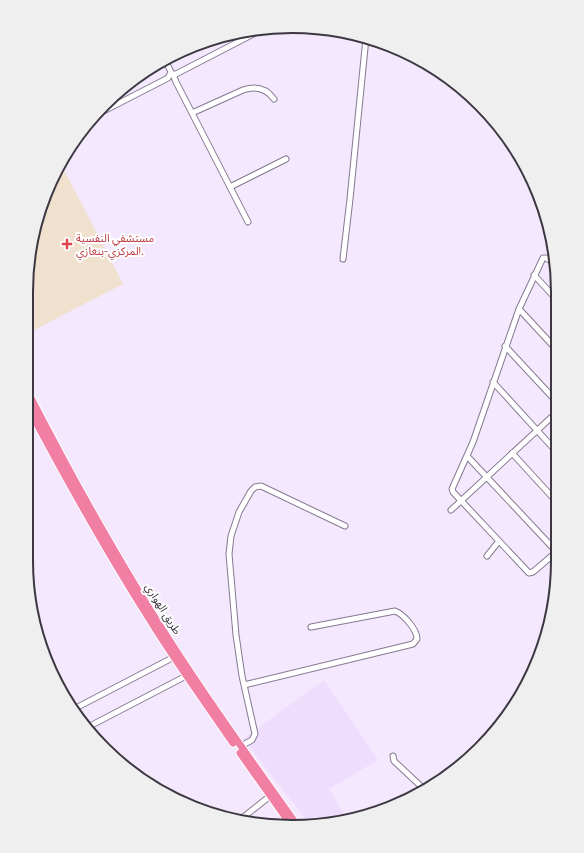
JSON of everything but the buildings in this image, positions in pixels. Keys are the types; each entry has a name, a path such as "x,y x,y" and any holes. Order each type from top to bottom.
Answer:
{"highway":[{"name":"طريق الهواري","path":"33,402 63,466 129,586 186,676 287,820"},
{"name":"طريق الهواري","path":"33,415 149,608 241,746 293,820"}],"street":[{"path":"110,108 166,79 172,74 247,37"},
{"path":"343,259 348,226 365,44"},
{"path":"168,65 248,222"},
{"path":"192,113 250,88 266,90 274,99"},
{"path":"230,186 286,158"},
{"path":"549,260 544,258 534,275 519,309 467,456 452,489 530,573 534,572 551,557"},
{"path":"534,275 551,293"},
{"path":"519,309 551,344"},
{"path":"505,346 551,396"},
{"path":"493,382 551,445"},
{"path":"450,510 551,417"},
{"path":"512,453 551,496"},
{"path":"467,456 551,546"},
{"path":"241,746 252,740 255,734 244,685 236,635 229,562 229,546 234,523 251,491 255,488 264,487 345,526"},
{"path":"487,556 499,541"},
{"path":"244,685 413,644 417,637 406,619 400,613 395,611 311,627"},
{"path":"78,707 174,657"},
{"path":"92,725 186,676"},
{"path":"393,756 394,761 420,786"},
{"path":"245,816 270,796"}],"shaded area":[{"name":"مستشفي النفسية المركزي-بنغازي.","path":"64,170 123,284 33,330 33,292 35,258 38,241 47,209"},
{"path":"324,680 378,760 329,789 345,815 306,819 243,739"}],"place":[{"name":"مستشفي النفسية المركزي-بنغازي.","path":"67,244"}]}
